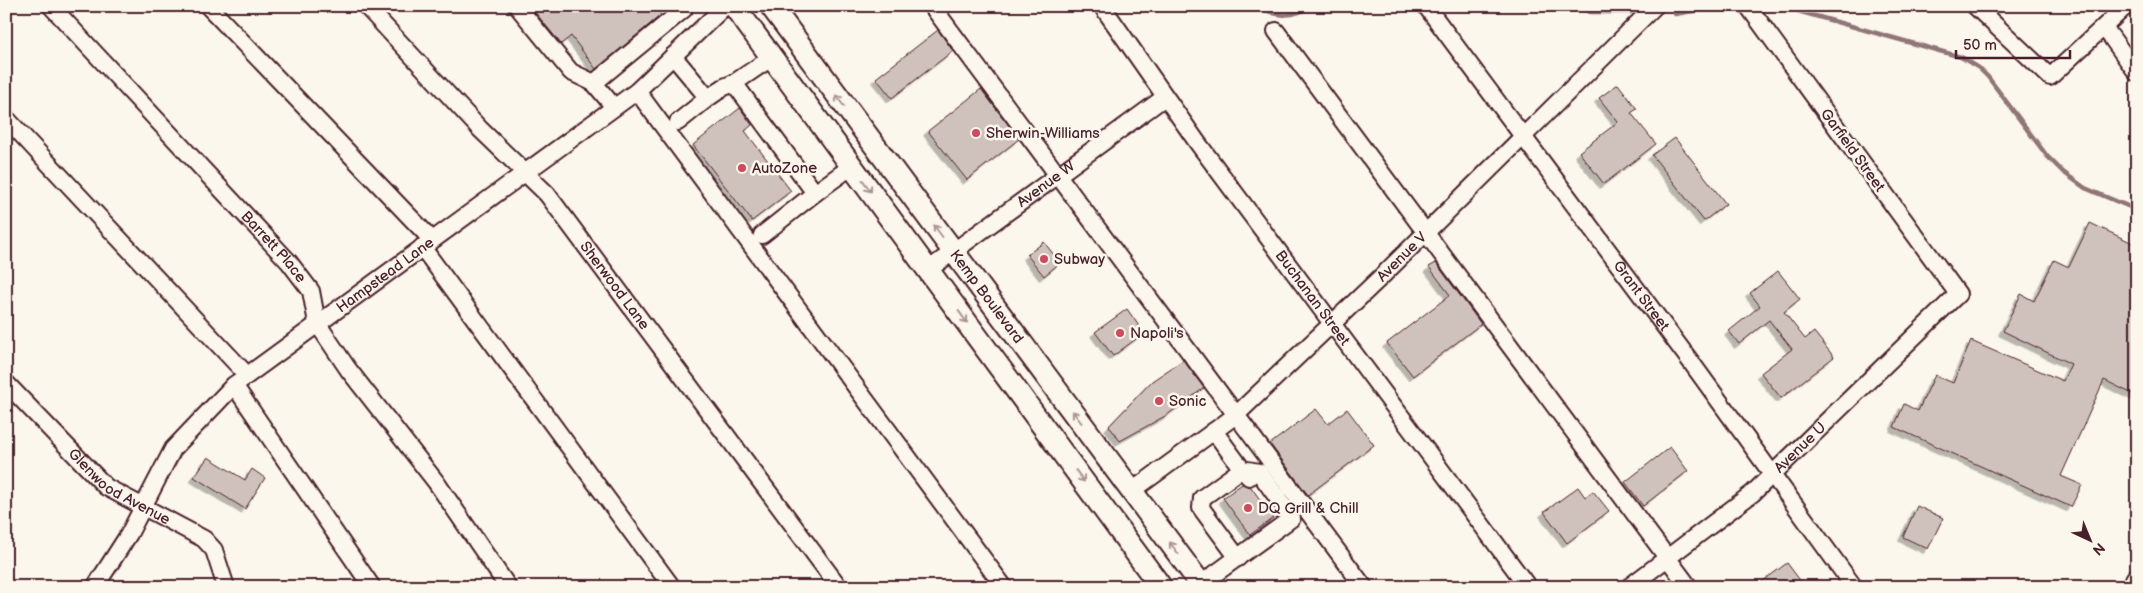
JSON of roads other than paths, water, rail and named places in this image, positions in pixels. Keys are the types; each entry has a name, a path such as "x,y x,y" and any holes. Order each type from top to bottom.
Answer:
{"main road":[{"name":"Kemp Boulevard","path":"734,6 1161,587"},
{"name":"Kemp Boulevard","path":"771,6 1202,585"},
{"path":"1105,510 1132,491"},
{"path":"2133,587 2137,579"}],"street":[{"name":"Barrett Place","path":"51,6 289,262 311,291 317,323 348,369 436,482 508,587"},
{"path":"208,6 427,244 672,587"},
{"name":"Sherwood Lane","path":"366,6 480,129 547,194 839,587"},
{"path":"517,6 571,72 594,83 614,108"},
{"name":"Hampstead Lane","path":"95,587 129,534 173,449 234,385 637,91 725,6"},
{"path":"932,6 1364,587"},
{"name":"Buchanan Street","path":"1102,6 1165,98 1528,587"},
{"name":"Grant Street","path":"1426,6 1524,136 1854,587"},
{"name":"Avenue V","path":"1132,491 1236,415 1426,232 1655,6"},
{"name":"Garfield Street","path":"1748,6 1958,294"},
{"path":"1975,6 2050,77 2126,6"},
{"path":"594,83 683,8 699,31"},
{"path":"2104,27 2137,73"},
{"path":"1276,32 1689,587"},
{"path":"674,56 708,98"},
{"path":"678,122 708,98 771,58"},
{"path":"734,83 815,193"},
{"path":"637,91 1004,587"},
{"name":"Avenue W","path":"928,270 1165,98"},
{"path":"6,118 247,375"},
{"path":"762,235 852,166"},
{"name":"Avenue U","path":"1629,587 1753,493 1958,294"},
{"name":"Glenwood Avenue","path":"6,383 106,487 204,539 214,550 226,587"},
{"path":"234,385 372,587"},
{"path":"1202,585 1292,518 1259,472 1242,469 1214,431"},
{"path":"1238,558 1201,508 1202,498 1242,469"}],"waterway":[{"path":"1261,6 1273,13 1286,15 1304,10 1310,6"},
{"path":"1577,6 1590,12 1631,12"},
{"path":"1675,14 1723,6"},
{"path":"1780,6 1961,57 1979,68 1988,77 2047,156 2063,172 2085,188 2137,210"}],"place":[{"name":"Sherwin-Williams","path":"976,133"},
{"name":"AutoZone","path":"742,168"},
{"name":"Subway","path":"1044,259"},
{"name":"Napoli's","path":"1120,333"},
{"name":"Sonic","path":"1159,401"},
{"name":"DQ Grill & Chill","path":"1248,508"}]}
